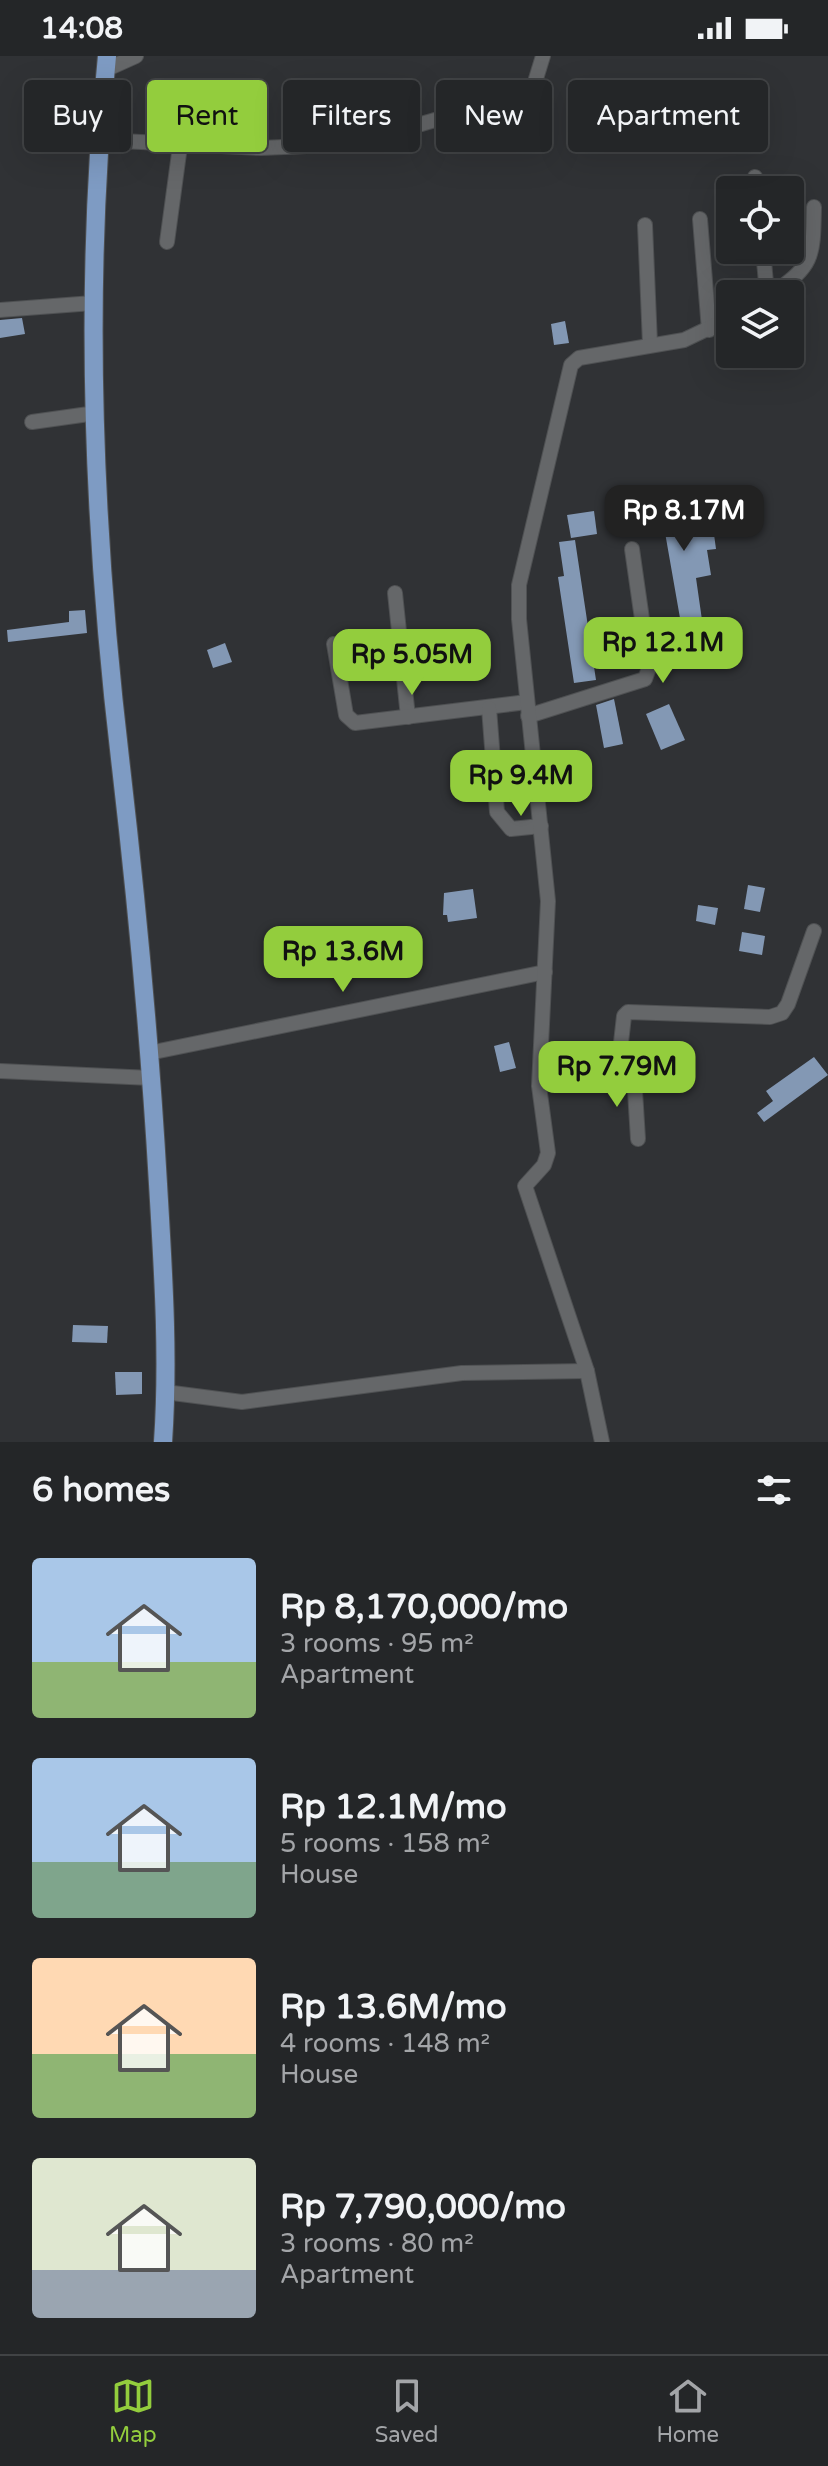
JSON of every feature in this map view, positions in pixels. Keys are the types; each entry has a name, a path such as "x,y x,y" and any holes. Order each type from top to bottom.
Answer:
{"main road":[{"path":"100,152 93,303 96,413 108,628 151,1078 163,1268 163,1442"}],"street":[{"path":"106,63 136,56"},
{"path":"267,148 352,144 442,118 512,109 528,101 543,56"},
{"path":"167,242 179,152"},
{"path":"791,280 802,273 811,259 814,207"},
{"path":"700,219 709,330"},
{"path":"645,225 650,344"},
{"path":"0,310 93,303"},
{"path":"602,1442 587,1371 525,1186 544,1165 548,1153 539,1098 548,901 519,619 519,585 566,373 579,358 684,340 716,326"},
{"path":"32,422 96,413"},
{"path":"334,644 346,715 350,722 489,708 528,709 645,679 649,668 632,549"},
{"path":"395,593 408,717"},
{"path":"489,708 497,812 511,829 541,826"},
{"path":"638,1139 635,1091 618,1069 624,1016 628,1012 770,1017 782,1013 814,931"},
{"path":"149,1053 545,972"},
{"path":"540,1069 618,1069"},
{"path":"0,1071 151,1078"},
{"path":"165,1392 242,1402 462,1373 587,1371"}],"building":[{"path":"22,318 25,334 0,338 0,320"},
{"path":"565,321 569,343 554,345 551,324"},
{"path":"718,488 724,525 713,527 716,549 707,550 711,575 696,578 707,655 687,658 663,521 618,529 614,507 650,500 652,510 698,502 696,491"},
{"path":"594,511 597,534 571,538 567,515"},
{"path":"575,540 596,680 574,683 558,577 564,576 559,542"},
{"path":"85,610 87,633 8,642 7,630 69,622 69,611"},
{"path":"225,643 232,662 213,668 207,650"},
{"path":"614,699 623,744 604,748 596,705"},
{"path":"669,704 685,740 661,750 646,714"},
{"path":"748,885 765,888 760,912 744,909"},
{"path":"473,889 477,918 448,922 447,915 443,915 444,893"},
{"path":"698,905 718,908 715,925 696,921"},
{"path":"742,932 765,936 762,955 739,951"},
{"path":"509,1042 516,1068 500,1072 494,1046"},
{"path":"814,1057 828,1075 764,1122 757,1113 773,1101 766,1091"},
{"path":"73,1325 108,1326 107,1343 72,1342"},
{"path":"115,1372 142,1372 142,1394 116,1395"}]}
